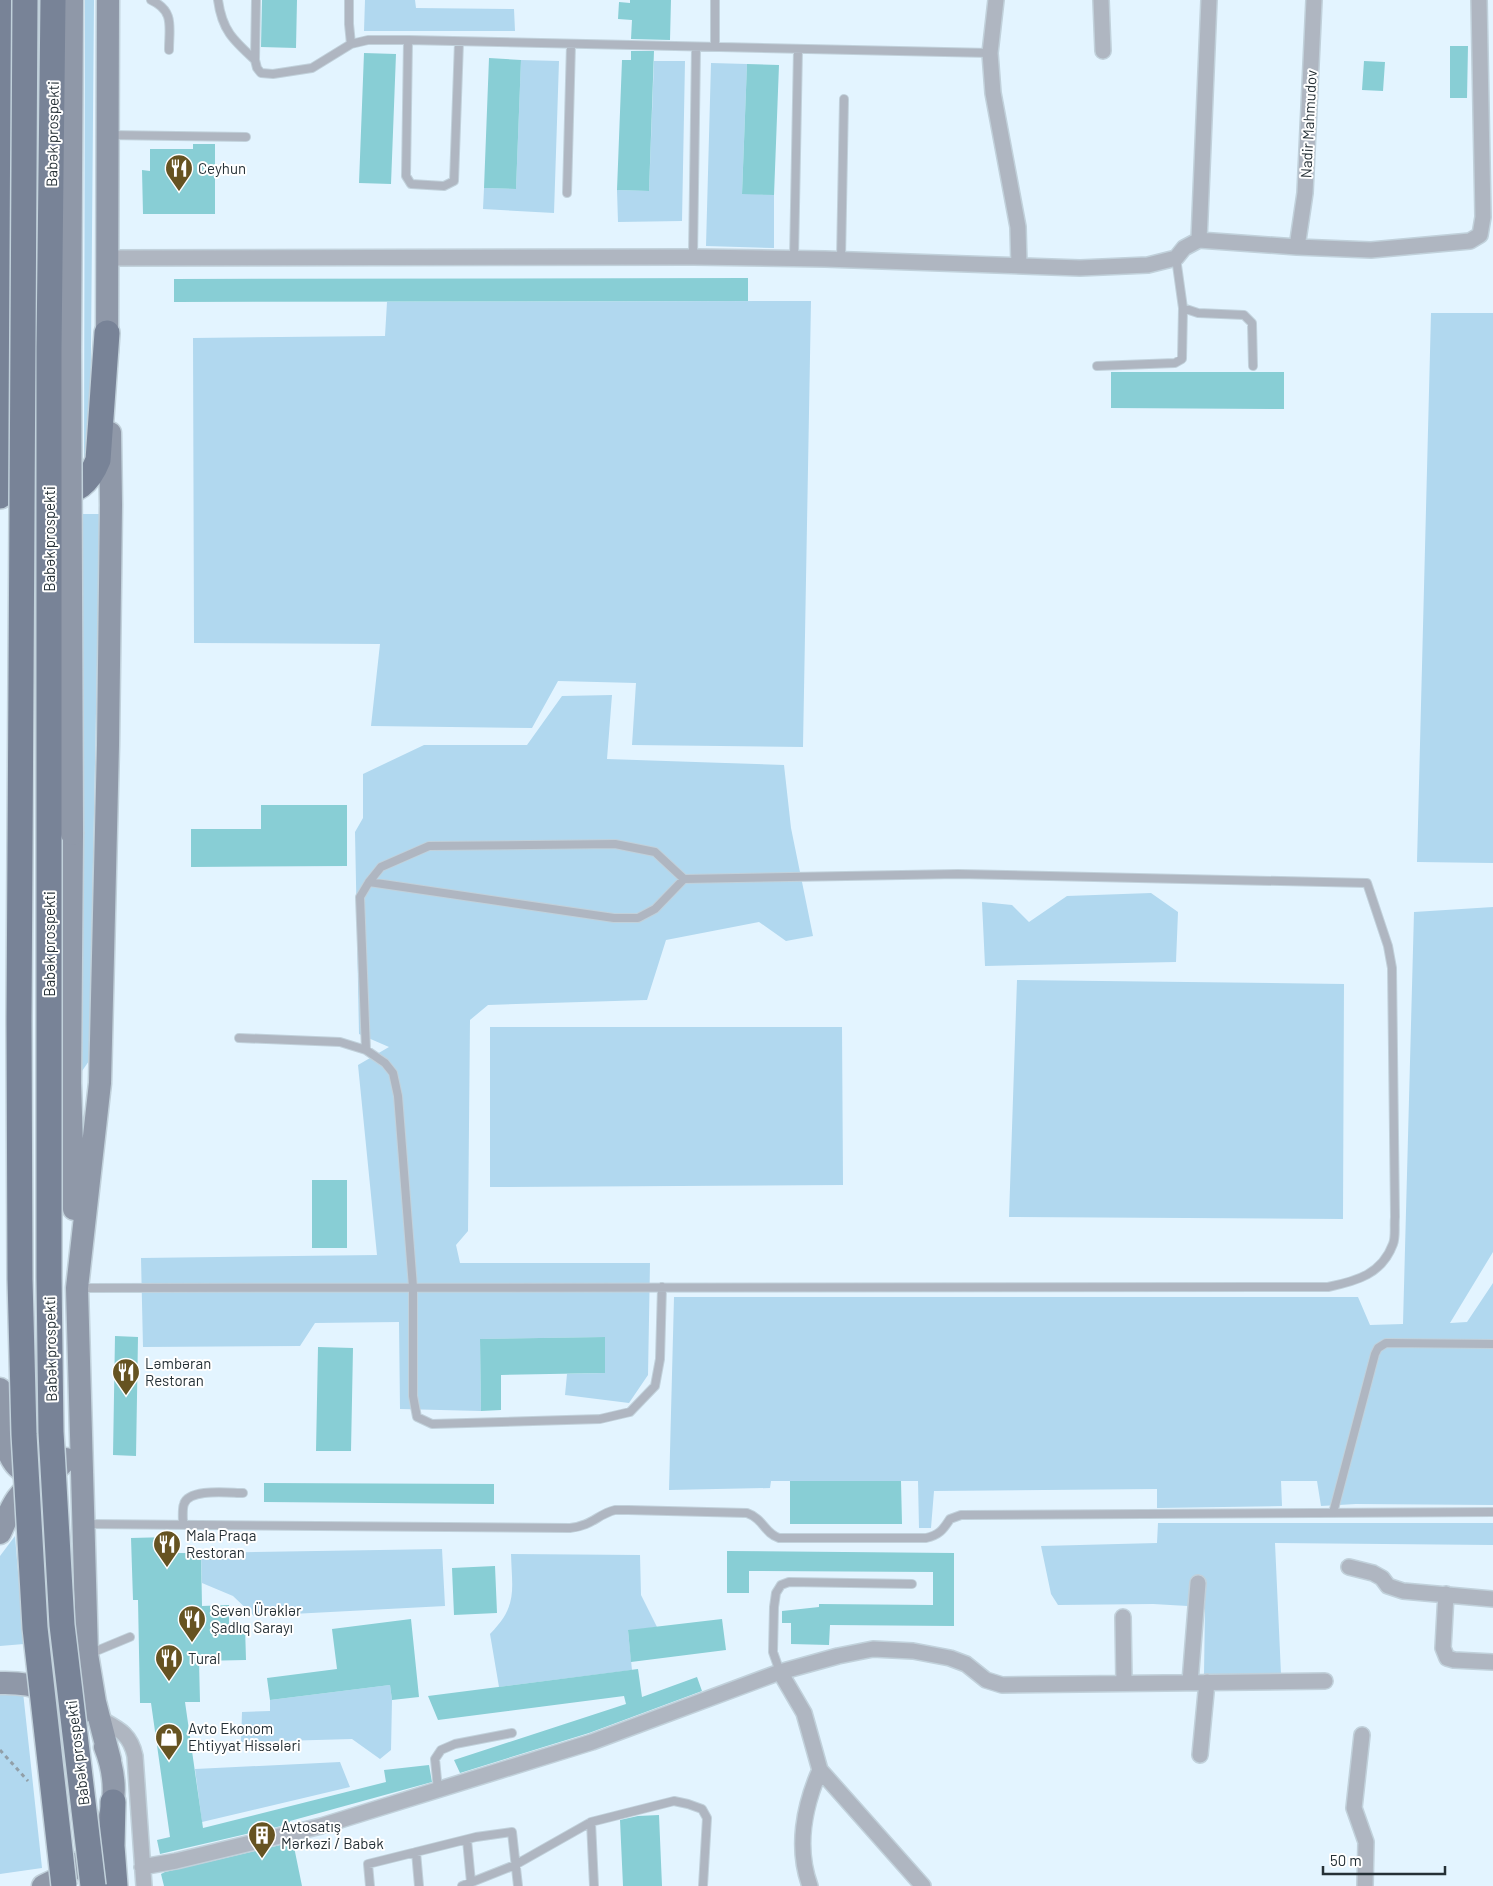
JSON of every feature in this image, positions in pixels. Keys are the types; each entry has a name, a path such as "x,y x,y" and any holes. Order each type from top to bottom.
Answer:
{"main road":[{"path":"0,496 3,441 5,0"},
{"name":"Babək prospekti","path":"25,0 20,1279 24,1434 35,1628 64,1886"},
{"name":"Babək prospekti","path":"53,0 49,408 48,1277 51,1432 62,1625 94,1886"},
{"path":"0,1389 3,1443 9,1460 18,1469 28,1474 39,1475 51,1472 59,1467 70,1452 72,1442 77,1288 70,1083 72,834 70,330 72,0"},
{"name":"Babək prospekti","path":"108,0 107,333 111,505 108,745 100,1083 77,1288 87,1654 90,1681 110,1760"},
{"path":"3,441 10,474 29,491 45,496 64,494 79,488 88,479 98,460 107,333"},
{"path":"0,1533 18,1496 38,1482 53,1483 69,1491 77,1506 82,1524"},
{"path":"0,1683 21,1683 37,1686 67,1700 92,1722 103,1740 114,1780 112,1846 115,1886"},
{"path":"43,1886 76,1868 90,1854 101,1838 109,1820 113,1802"}],"street":[{"path":"996,0 990,53 992,92 1018,227 1019,266"},
{"path":"1101,0 1103,51"},
{"path":"1199,240 1209,0"},
{"name":"Nadir Mahmudov","path":"1297,247 1305,193 1314,0"},
{"path":"107,258 794,258 1080,268 1148,265 1176,258 1184,248 1199,240 1371,250 1470,241 1480,235 1484,217 1480,0"},
{"path":"1349,1567 1373,1573 1382,1578 1388,1586 1403,1591 1493,1599"},
{"path":"1190,1682 1198,1584"},
{"path":"1446,1594 1444,1648 1447,1658 1493,1662"},
{"path":"1123,1617 1124,1683"},
{"path":"142,1867 176,1861 320,1826 592,1742 780,1672 838,1656 873,1649 913,1651 950,1658 966,1664 986,1680 1002,1685 1325,1681"},
{"path":"780,1672 804,1713 820,1770 923,1886"},
{"path":"1200,1756 1207,1682"},
{"path":"67,1700 125,1734 133,1745 144,1886"},
{"path":"1362,1735 1354,1808 1366,1842 1366,1886"},
{"path":"810,1886 805,1871 803,1841 805,1810 820,1770"}],"lane":[{"path":"151,0 161,5 168,13 169,50"},
{"path":"218,0 220,18 234,41 255,60"},
{"path":"256,0 255,60 257,68 266,75 312,68 351,44 368,40 990,53"},
{"path":"350,0 349,24 351,44"},
{"path":"715,0 715,47"},
{"path":"408,40 406,176 411,184 444,186 454,181 459,42"},
{"path":"567,193 571,44"},
{"path":"692,257 696,47"},
{"path":"794,258 798,49"},
{"path":"841,260 844,98"},
{"path":"108,135 246,138"},
{"path":"1097,366 1175,363 1182,359 1183,308 1176,258"},
{"path":"1183,308 1198,313 1244,315 1252,323 1253,366"},
{"path":"77,1288 1328,1287 1354,1282 1380,1266 1393,1243 1392,968 1388,946 1367,883 958,874 684,879 655,852 615,844 429,846 381,867 369,882 360,898 366,1050"},
{"path":"369,882 614,918 638,918 655,909 684,879"},
{"path":"239,1038 340,1042 366,1050 385,1063 393,1072 398,1096 413,1287 413,1396 417,1417 432,1424 600,1419 630,1412 655,1386 660,1359 662,1287"},
{"path":"1333,1513 1378,1348 1386,1343 1493,1344"},
{"path":"183,1524 184,1504 190,1496 200,1493 243,1493"},
{"path":"82,1524 570,1528 589,1524 615,1510 638,1510 747,1513 757,1516 772,1535 779,1538 926,1538 936,1536 943,1531 950,1519 961,1515 1493,1512"},
{"path":"780,1672 773,1652 774,1607 776,1593 781,1584 789,1582 912,1584"},
{"path":"87,1654 130,1637"},
{"path":"438,1790 435,1759 441,1750 455,1744 512,1734"},
{"path":"462,1886 515,1865 591,1822 674,1801 702,1809 707,1818 703,1886"},
{"path":"591,1822 594,1886"},
{"path":"370,1886 368,1864 467,1840 512,1832 518,1886"},
{"path":"467,1840 471,1882"},
{"path":"416,1852 419,1886"}],"path":[{"path":"0,1750 28,1781"}],"shaded area":[{"path":"85,0 94,0 90,466 84,469"},
{"path":"365,0 415,0 416,8 514,9 515,31 364,31"},
{"path":"521,60 559,61 554,213 483,209 484,188 516,189"},
{"path":"654,61 685,61 682,221 618,222 617,190 649,191"},
{"path":"711,63 747,64 742,193 774,195 774,248 706,246"},
{"path":"811,301 803,747 632,745 636,683 558,681 532,728 371,726 380,644 194,643 193,338 385,336 387,302"},
{"path":"1431,313 1493,313 1493,863 1417,862"},
{"path":"83,514 100,514 89,1061 82,1071"},
{"path":"612,695 607,759 784,765 791,828 813,936 786,941 759,922 666,940 647,1000 488,1005 470,1020 468,1231 456,1245 460,1263 650,1263 648,1375 629,1403 565,1395 567,1374 605,1373 605,1337 480,1339 481,1411 400,1409 399,1322 315,1323 300,1346 143,1347 141,1258 377,1255 358,1065 389,1047 359,1034 355,832 363,818 363,774 424,745 527,745 562,696"},
{"path":"1151,893 1178,912 1176,962 985,966 982,902 1012,905 1029,922 1067,896"},
{"path":"1493,907 1493,1252 1450,1323 1467,1322 1493,1283 1493,1505 1356,1504 1321,1506 1317,1481 1281,1481 1282,1506 1157,1508 1157,1489 934,1491 931,1528 919,1528 918,1481 771,1481 770,1488 669,1490 674,1297 1358,1297 1370,1325 1403,1324 1414,912"},
{"path":"1017,980 1344,984 1343,1219 1009,1217"},
{"path":"490,1027 842,1027 843,1185 490,1187"},
{"path":"1158,1523 1493,1523 1493,1545 1275,1543 1281,1674 1204,1674 1205,1607 1153,1604 1058,1605 1051,1594 1041,1546 1157,1543"},
{"path":"15,1536 24,1644 0,1646 0,1556"},
{"path":"442,1549 445,1606 254,1616 233,1596 202,1583 201,1553"},
{"path":"511,1554 640,1555 641,1595 657,1627 628,1631 632,1670 499,1687 490,1634 499,1624 509,1606 512,1588"},
{"path":"390,1685 392,1700 391,1750 380,1759 352,1739 241,1742 242,1712 270,1711 270,1700"},
{"path":"0,1689 23,1692 42,1868 0,1874"},
{"path":"340,1762 350,1787 202,1822 195,1769"}],"building":[{"path":"262,0 297,0 296,48 261,47"},
{"path":"630,0 671,0 670,40 631,39 632,20 618,19 619,2 630,3"},
{"path":"1450,46 1468,46 1467,98 1450,98"},
{"path":"631,51 654,51 649,191 617,190 622,60 631,60"},
{"path":"364,53 396,54 391,184 359,183"},
{"path":"489,58 521,60 516,189 484,188"},
{"path":"1364,61 1385,62 1383,91 1362,90"},
{"path":"747,64 779,65 774,195 742,194"},
{"name":"Ceyhun","path":"193,144 215,144 215,214 143,214 142,170 150,171 150,149 193,149"},
{"path":"748,278 748,301 174,302 174,279"},
{"path":"1111,372 1284,372 1284,409 1111,408"},
{"path":"261,805 347,805 347,866 191,867 191,829 261,829"},
{"path":"312,1180 347,1180 347,1248 312,1248"},
{"name":"Ləmbəran Restoran","path":"115,1336 138,1337 136,1456 113,1455"},
{"path":"605,1337 605,1373 501,1375 501,1410 481,1411 480,1339"},
{"path":"318,1347 353,1348 351,1451 316,1451"},
{"path":"790,1481 901,1481 902,1524 790,1524"},
{"path":"264,1483 494,1484 494,1504 264,1502"},
{"path":"169,1537 170,1553 201,1553 202,1606 229,1605 229,1626 245,1626 246,1660 199,1661 200,1702 185,1702 203,1828 386,1782 384,1770 429,1765 432,1782 290,1821 290,1824 160,1854 157,1840 170,1837 151,1703 140,1703 138,1600 133,1600 131,1538"},
{"path":"727,1551 954,1553 954,1626 830,1625 829,1645 791,1644 791,1623 782,1623 782,1611 819,1607 819,1604 933,1605 933,1572 749,1571 749,1593 727,1593"},
{"path":"495,1566 497,1613 454,1615 452,1568"},
{"path":"411,1619 419,1697 392,1700 390,1685 270,1700 267,1678 337,1669 332,1629"},
{"path":"722,1619 726,1650 631,1662 628,1630"},
{"path":"638,1669 642,1697 697,1677 702,1691 589,1733 460,1773 454,1760 626,1704 624,1696 438,1720 428,1696"},
{"path":"659,1815 662,1886 623,1886 620,1820 638,1816"},
{"name":"Avtosatış Mərkəzi / Babək","path":"293,1842 302,1886 164,1886 161,1874 165,1872"}],"place":[{"name":"Ceyhun","path":"179,192"},
{"name":"Ləmbəran Restoran","path":"126,1396"},
{"name":"Mala Praqa Restoran","path":"167,1568"},
{"name":"Sevən Ürəklər Şadlıq Sarayı","path":"192,1643"},
{"name":"Tural","path":"169,1682"},
{"name":"Avto Ekonom Ehtiyyat Hissələri","path":"169,1761"},
{"name":"Avtosatış Mərkəzi / Babək","path":"262,1859"}]}
